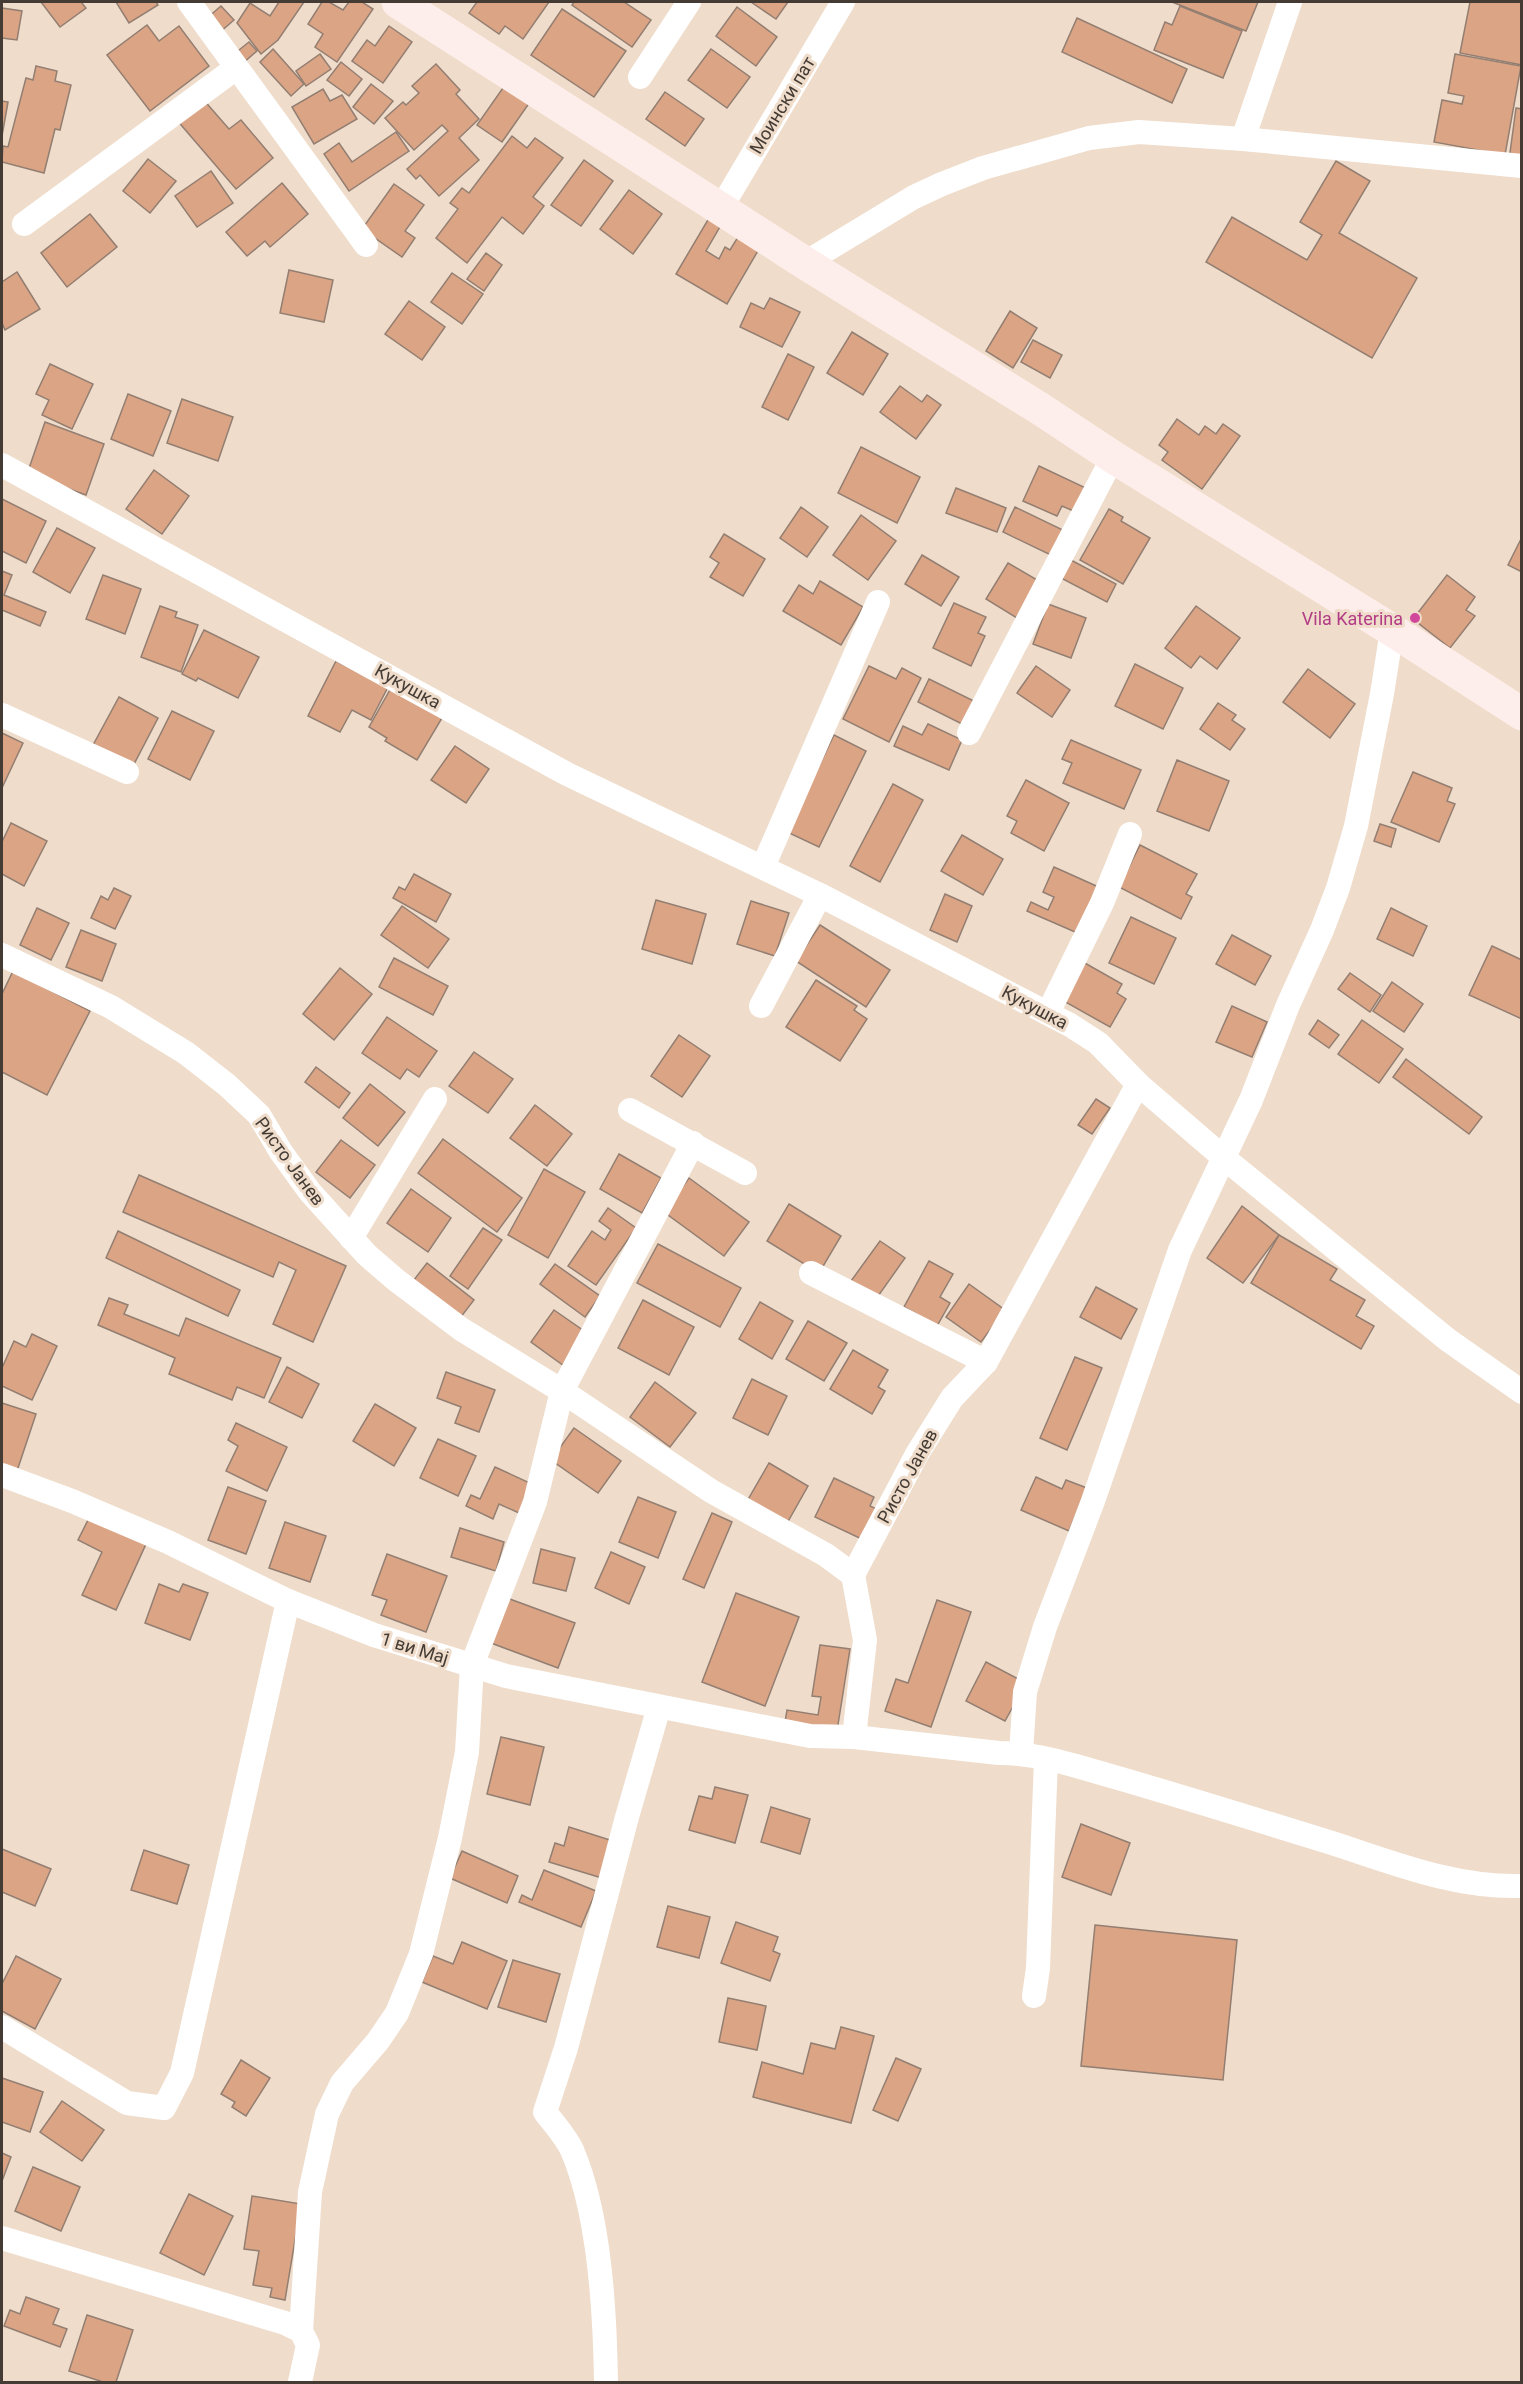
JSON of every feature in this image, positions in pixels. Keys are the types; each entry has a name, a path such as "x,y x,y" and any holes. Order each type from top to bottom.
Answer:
{"main road":[{"path":"413,5 804,263 1392,630 1521,714"}],"street":[{"path":"189,2 366,245"},
{"path":"640,77 689,2"},
{"name":"Моински пат","path":"721,208 843,2"},
{"path":"1243,139 1290,2"},
{"path":"24,224 236,68"},
{"path":"804,263 942,183 1037,151 1089,138 1139,132 1243,139 1521,166"},
{"path":"969,733 1113,457"},
{"name":"Кукушка","path":"2,465 567,774 820,895 1048,1013 1098,1043 1138,1084 1224,1158 1448,1341 1521,1392"},
{"path":"763,867 878,602"},
{"path":"1021,1753 1025,1692 1045,1627 1093,1501 1180,1250 1251,1100 1288,1005 1338,888 1356,826 1392,630"},
{"path":"2,715 127,772"},
{"path":"1048,1013 1102,903 1130,834"},
{"path":"760,1006 820,895"},
{"name":"Ристо Јанев","path":"2,955 111,1007 186,1053 227,1085 259,1115 281,1152 310,1192 351,1238 396,1280 461,1329 562,1391 711,1491 826,1555 854,1575 917,1454 952,1398 986,1362 1138,1084"},
{"path":"351,1238 435,1099"},
{"path":"630,1110 745,1173"},
{"path":"300,2382 308,2345 301,2331 310,2192 327,2115 342,2084 378,2041 397,2013 421,1954 450,1838 467,1752 472,1665 535,1502 562,1391 693,1143"},
{"path":"812,1273 986,1362"},
{"name":"1 ви Мај","path":"2,1475 72,1501 168,1542 288,1601 374,1635 506,1676 810,1736 854,1737 999,1753 1021,1753 1228,1810 1451,1881 1496,1887 1521,1886"},
{"path":"854,1575 865,1640 854,1737"},
{"path":"2,2027 127,2103 164,2108 182,2073 288,1601"},
{"path":"606,2382 606,2335 593,2226 572,2148 545,2112 566,2048 627,1817 659,1707"},
{"path":"1034,1996 1038,1968 1046,1759"},
{"path":"2,2238 285,2323 301,2331"}],"building":[{"path":"41,2 81,2 86,8 60,27"},
{"path":"116,2 156,2 158,5 129,23"},
{"path":"279,2 304,2 278,40 261,54 237,23 250,3 270,16"},
{"path":"322,2 329,2 343,10 349,2 362,2 373,9 337,62 315,47 323,34 308,24"},
{"path":"477,2 549,2 523,39 505,26 499,34 469,13"},
{"path":"574,2 624,2 651,20 632,47 572,5"},
{"path":"751,2 788,2 776,19"},
{"path":"1172,2 1258,2 1246,31"},
{"path":"1470,2 1522,2 1522,65 1460,53"},
{"path":"221,6 234,20 219,33 206,19"},
{"path":"1180,6 1242,31 1223,78 1154,50 1165,22 1172,25"},
{"path":"737,7 777,37 756,66 716,36"},
{"path":"2,8 22,11 17,40 2,38"},
{"path":"562,9 626,51 594,97 531,55"},
{"path":"1077,18 1187,69 1172,103 1062,52"},
{"path":"147,25 159,41 179,26 209,66 150,111 107,55"},
{"path":"389,26 412,42 383,83 352,61 367,40 375,46"},
{"path":"249,42 257,51 242,64 234,54"},
{"path":"273,49 304,84 291,96 260,62"},
{"path":"711,49 750,77 727,108 688,80"},
{"path":"320,54 331,69 306,86 296,71"},
{"path":"1455,54 1521,66 1505,155 1434,142 1442,100 1462,104 1464,96 1448,93"},
{"path":"341,62 362,79 349,96 327,80"},
{"path":"436,64 460,90 456,94 479,119 459,138 479,160 439,196 420,175 416,179 407,169 448,131 442,125 414,150 385,118 403,102 406,105 419,93 412,86"},
{"path":"36,66 57,71 55,81 71,85 60,130 55,129 44,173 2,162 3,146 8,147 26,78 33,80"},
{"path":"371,84 393,101 374,124 353,107"},
{"path":"505,85 530,102 502,142 477,125"},
{"path":"323,89 330,101 342,95 357,119 314,144 292,107"},
{"path":"665,92 704,119 685,146 646,119"},
{"path":"202,98 229,129 241,120 273,158 236,189 176,119"},
{"path":"2,101 8,102 2,136"},
{"path":"1516,108 1522,109 1522,162 1509,160"},
{"path":"396,132 409,151 349,191 324,154 339,143 352,162"},
{"path":"512,136 527,148 535,138 563,158 533,197 544,206 523,234 502,217 467,263 436,238 458,209 450,203 462,188 469,193"},
{"path":"148,159 176,181 150,213 123,191"},
{"path":"584,160 613,181 581,226 551,205"},
{"path":"1336,161 1370,181 1339,233 1417,278 1372,358 1206,262 1232,217 1307,260 1322,235 1300,222"},
{"path":"211,171 233,203 197,227 175,196"},
{"path":"282,183 308,214 270,247 265,241 247,256 226,232"},
{"path":"394,184 424,205 405,231 415,238 402,257 362,229"},
{"path":"629,190 662,214 633,254 600,229"},
{"path":"90,214 117,247 67,287 41,253"},
{"path":"709,218 721,225 706,251 719,259 725,247 730,250 738,237 759,249 727,304 676,274"},
{"path":"486,253 502,265 484,291 467,279"},
{"path":"289,270 333,280 324,322 280,313"},
{"path":"17,272 40,309 5,330 2,323 2,282"},
{"path":"452,273 483,294 462,324 431,302"},
{"path":"770,298 800,312 782,347 740,327 751,303 764,309"},
{"path":"409,301 445,327 422,360 385,334"},
{"path":"1010,311 1037,328 1013,368 986,351"},
{"path":"852,332 888,354 863,395 827,373"},
{"path":"1033,340 1062,355 1050,378 1021,362"},
{"path":"788,354 814,367 788,420 762,407"},
{"path":"50,364 93,384 72,429 42,415 49,400 36,394"},
{"path":"900,386 922,402 927,395 941,405 916,439 880,412"},
{"path":"128,394 171,411 153,456 111,439"},
{"path":"182,399 233,417 218,461 167,443"},
{"path":"1177,419 1199,435 1205,426 1216,434 1223,424 1240,436 1202,489 1162,460 1168,452 1159,445"},
{"path":"45,422 104,444 86,495 27,474"},
{"path":"861,447 920,477 897,523 838,493"},
{"path":"1039,466 1088,489 1078,513 1062,506 1057,516 1023,501"},
{"path":"154,470 189,496 162,534 126,509"},
{"path":"956,488 1006,508 997,532 946,513"},
{"path":"2,499 46,521 26,563 2,551"},
{"path":"801,507 828,527 807,557 780,538"},
{"path":"1015,507 1067,532 1055,557 1003,532"},
{"path":"1109,509 1123,517 1121,521 1150,538 1123,584 1080,560"},
{"path":"861,515 896,541 868,580 833,555"},
{"path":"57,528 95,548 70,593 33,572"},
{"path":"724,534 765,559 743,596 710,577 719,563 710,557"},
{"path":"1522,537 1522,572 1508,565"},
{"path":"922,555 959,577 941,606 905,584"},
{"path":"1069,559 1116,584 1107,602 1059,577"},
{"path":"1008,563 1044,584 1022,621 986,599"},
{"path":"2,571 12,575 4,595 46,612 40,626 2,610"},
{"path":"103,575 141,589 125,634 86,619"},
{"path":"1447,575 1475,597 1466,610 1475,616 1450,648 1413,619"},
{"path":"820,581 863,607 841,645 783,611 799,585 813,594"},
{"path":"954,603 986,617 978,633 985,636 971,666 933,648"},
{"path":"1048,604 1086,618 1071,658 1033,644"},
{"path":"160,606 177,612 175,617 198,625 181,672 141,657"},
{"path":"1196,606 1240,638 1217,669 1200,656 1191,668 1165,648"},
{"path":"204,630 259,657 238,698 198,678 196,681 182,674"},
{"path":"336,661 388,687 371,720 352,710 340,732 308,716"},
{"path":"1135,664 1183,688 1163,729 1115,706"},
{"path":"869,666 896,679 902,668 921,678 889,742 843,719"},
{"path":"1036,666 1070,690 1052,717 1017,693"},
{"path":"1308,669 1355,704 1330,738 1283,702"},
{"path":"929,679 978,703 966,726 918,702"},
{"path":"391,688 442,718 417,760 385,741 387,738 369,727"},
{"path":"119,697 158,718 132,768 92,747"},
{"path":"1218,703 1236,715 1232,720 1245,729 1230,750 1200,729"},
{"path":"172,711 214,731 190,780 148,759"},
{"path":"928,724 962,740 949,770 894,746 903,726 922,735"},
{"path":"2,733 23,743 2,788"},
{"path":"834,735 866,751 819,847 787,832"},
{"path":"1071,740 1141,770 1124,809 1063,783 1072,763 1062,759"},
{"path":"455,746 489,769 466,803 431,780"},
{"path":"1177,760 1229,781 1209,831 1157,811"},
{"path":"1413,772 1452,788 1447,801 1455,804 1439,842 1391,822"},
{"path":"1026,780 1069,803 1044,851 1011,833 1017,821 1007,816"},
{"path":"893,784 923,800 880,882 850,866"},
{"path":"11,823 47,841 24,886 2,874 2,842"},
{"path":"1380,824 1396,829 1391,847 1374,841"},
{"path":"962,835 1003,859 983,895 941,871"},
{"path":"1140,845 1197,874 1186,894 1192,897 1181,919 1119,887"},
{"path":"1054,867 1103,889 1082,935 1027,911 1031,902 1048,910 1054,897 1043,892"},
{"path":"414,874 451,894 436,922 393,898 399,887 405,890"},
{"path":"114,888 131,896 115,929 91,918 101,896 108,900"},
{"path":"945,894 972,906 957,942 930,930"},
{"path":"656,900 706,914 692,964 642,949"},
{"path":"751,901 789,913 775,956 737,944"},
{"path":"402,906 449,939 428,968 381,935"},
{"path":"37,908 69,923 51,960 20,945"},
{"path":"1391,908 1427,926 1413,956 1377,939"},
{"path":"1131,917 1176,938 1154,984 1109,963"},
{"path":"820,925 890,970 866,1007 796,961"},
{"path":"81,930 116,944 102,981 66,967"},
{"path":"1232,935 1271,956 1255,985 1216,964"},
{"path":"1492,946 1522,960 1522,1019 1469,995"},
{"path":"394,958 448,986 433,1015 379,987"},
{"path":"1083,962 1122,984 1117,993 1126,999 1110,1027 1062,1000"},
{"path":"340,968 372,994 334,1040 303,1014"},
{"path":"13,971 90,1011 47,1095 2,1072 2,994"},
{"path":"1350,973 1381,995 1370,1012 1338,989"},
{"path":"816,980 857,1006 854,1010 867,1019 840,1061 786,1027"},
{"path":"1392,982 1423,1004 1404,1032 1373,1011"},
{"path":"1232,1006 1267,1022 1252,1057 1216,1042"},
{"path":"387,1017 437,1051 419,1077 407,1069 400,1079 362,1053"},
{"path":"1318,1020 1339,1035 1329,1048 1309,1034"},
{"path":"1362,1020 1403,1049 1379,1083 1338,1054"},
{"path":"679,1035 710,1056 682,1097 651,1076"},
{"path":"474,1052 513,1079 488,1113 449,1086"},
{"path":"1406,1059 1482,1117 1469,1134 1393,1077"},
{"path":"316,1067 350,1093 339,1108 305,1082"},
{"path":"370,1084 405,1112 378,1146 343,1118"},
{"path":"1096,1099 1110,1108 1092,1134 1078,1125"},
{"path":"535,1105 572,1134 547,1166 510,1138"},
{"path":"443,1139 522,1198 497,1232 418,1173"},
{"path":"341,1140 375,1165 350,1198 316,1172"},
{"path":"619,1154 661,1178 642,1213 600,1189"},
{"path":"544,1169 585,1192 548,1258 508,1235"},
{"path":"139,1175 346,1266 313,1342 273,1324 296,1270 279,1262 273,1277 123,1212"},
{"path":"689,1178 749,1222 724,1256 664,1212"},
{"path":"411,1189 451,1218 428,1252 387,1223"},
{"path":"789,1204 841,1236 819,1273 767,1241"},
{"path":"1242,1206 1279,1235 1243,1283 1207,1258"},
{"path":"608,1208 636,1228 596,1285 568,1266 592,1231 605,1240 611,1230 599,1221"},
{"path":"483,1228 502,1240 468,1289 450,1276"},
{"path":"118,1231 240,1290 228,1316 106,1258"},
{"path":"1279,1235 1337,1269 1330,1280 1365,1300 1356,1316 1374,1326 1361,1349 1251,1283"},
{"path":"880,1241 905,1258 876,1299 851,1281"},
{"path":"658,1244 741,1288 720,1327 637,1283"},
{"path":"929,1261 953,1274 940,1297 950,1303 937,1326 904,1307"},
{"path":"427,1263 474,1300 457,1322 410,1285"},
{"path":"555,1264 600,1296 585,1317 540,1284"},
{"path":"969,1284 1005,1310 981,1342 946,1317"},
{"path":"1096,1287 1137,1309 1121,1339 1080,1317"},
{"path":"109,1298 128,1305 124,1314 179,1336 186,1318 281,1358 264,1398 237,1387 232,1400 169,1374 175,1358 98,1325"},
{"path":"643,1300 694,1327 669,1375 618,1348"},
{"path":"760,1302 793,1321 772,1359 739,1339"},
{"path":"554,1310 587,1333 564,1366 531,1342"},
{"path":"808,1321 847,1343 824,1381 786,1359"},
{"path":"32,1334 57,1346 32,1400 2,1386 2,1368 14,1341 26,1347"},
{"path":"853,1350 888,1370 878,1387 885,1391 872,1414 830,1389"},
{"path":"1075,1357 1102,1368 1067,1450 1040,1438"},
{"path":"287,1367 319,1384 302,1418 269,1402"},
{"path":"446,1372 495,1390 479,1432 455,1423 461,1407 437,1398"},
{"path":"752,1379 787,1396 768,1435 733,1418"},
{"path":"655,1382 696,1413 670,1447 630,1417"},
{"path":"2,1403 36,1414 17,1471 2,1466"},
{"path":"375,1404 416,1428 394,1466 353,1441"},
{"path":"236,1423 287,1447 267,1491 226,1471 238,1446 228,1440"},
{"path":"574,1428 621,1461 598,1493 551,1460"},
{"path":"438,1439 476,1456 458,1496 420,1478"},
{"path":"769,1463 808,1486 786,1525 746,1503"},
{"path":"495,1467 532,1484 519,1513 499,1504 493,1519 466,1506 471,1495 480,1499"},
{"path":"1036,1477 1062,1489 1066,1480 1087,1488 1069,1531 1021,1510"},
{"path":"834,1478 874,1497 870,1506 883,1512 868,1542 815,1517"},
{"path":"228,1487 266,1501 246,1554 208,1540"},
{"path":"638,1497 676,1512 658,1558 619,1542"},
{"path":"712,1513 732,1522 704,1588 683,1579"},
{"path":"89,1518 146,1544 116,1610 82,1595 102,1552 78,1540"},
{"path":"285,1522 326,1536 310,1582 269,1568"},
{"path":"460,1528 504,1542 496,1571 451,1557"},
{"path":"541,1549 575,1558 566,1591 533,1583"},
{"path":"611,1552 645,1567 629,1604 595,1588"},
{"path":"387,1554 447,1576 426,1632 381,1615 387,1600 372,1595"},
{"path":"159,1584 179,1592 183,1584 208,1593 190,1640 145,1623"},
{"path":"736,1593 799,1617 765,1706 702,1682"},
{"path":"507,1598 575,1623 558,1668 491,1643"},
{"path":"937,1600 971,1612 931,1727 885,1711 896,1679 908,1683"},
{"path":"820,1645 850,1649 837,1731 785,1722 787,1710 818,1715 821,1697 812,1696"},
{"path":"986,1662 1026,1683 1005,1721 966,1701"},
{"path":"501,1737 544,1747 530,1805 487,1794"},
{"path":"715,1787 748,1795 735,1843 689,1830 699,1796 712,1799"},
{"path":"771,1807 810,1819 800,1854 761,1842"},
{"path":"1081,1824 1130,1843 1111,1895 1062,1877"},
{"path":"569,1827 613,1841 602,1878 549,1862 555,1843 564,1846"},
{"path":"2,1849 51,1869 35,1906 2,1892"},
{"path":"144,1850 189,1865 177,1904 131,1890"},
{"path":"462,1851 518,1876 507,1903 450,1878"},
{"path":"544,1870 596,1891 581,1927 519,1902 522,1895 532,1900"},
{"path":"668,1906 710,1917 699,1958 657,1947"},
{"path":"736,1922 778,1937 773,1951 780,1954 770,1981 721,1963"},
{"path":"1095,1925 1237,1940 1223,2080 1081,2066"},
{"path":"462,1942 507,1961 487,2009 422,1982 433,1956 453,1964"},
{"path":"16,1956 61,1979 35,2029 2,2011 2,1984"},
{"path":"513,1960 560,1974 546,2022 498,2007"},
{"path":"728,1998 766,2006 757,2050 719,2042"},
{"path":"841,2027 874,2036 851,2123 753,2097 762,2062 803,2074 811,2043 835,2049"},
{"path":"896,2058 921,2069 898,2121 873,2110"},
{"path":"241,2060 270,2078 246,2116 232,2107 235,2102 221,2094"},
{"path":"2,2078 43,2092 30,2132 2,2122"},
{"path":"62,2101 104,2130 82,2161 40,2132"},
{"path":"2,2153 11,2157 2,2181"},
{"path":"33,2167 80,2187 61,2231 15,2211"},
{"path":"189,2194 233,2216 204,2275 160,2253"},
{"path":"252,2196 301,2204 285,2300 270,2297 272,2288 253,2285 259,2251 244,2249"},
{"path":"26,2297 59,2309 53,2324 67,2329 60,2347 4,2326 10,2310 20,2314"},
{"path":"87,2315 133,2330 116,2382 103,2382 69,2371"}],"place":[{"name":"Vila Katerina","path":"1415,618"}]}
